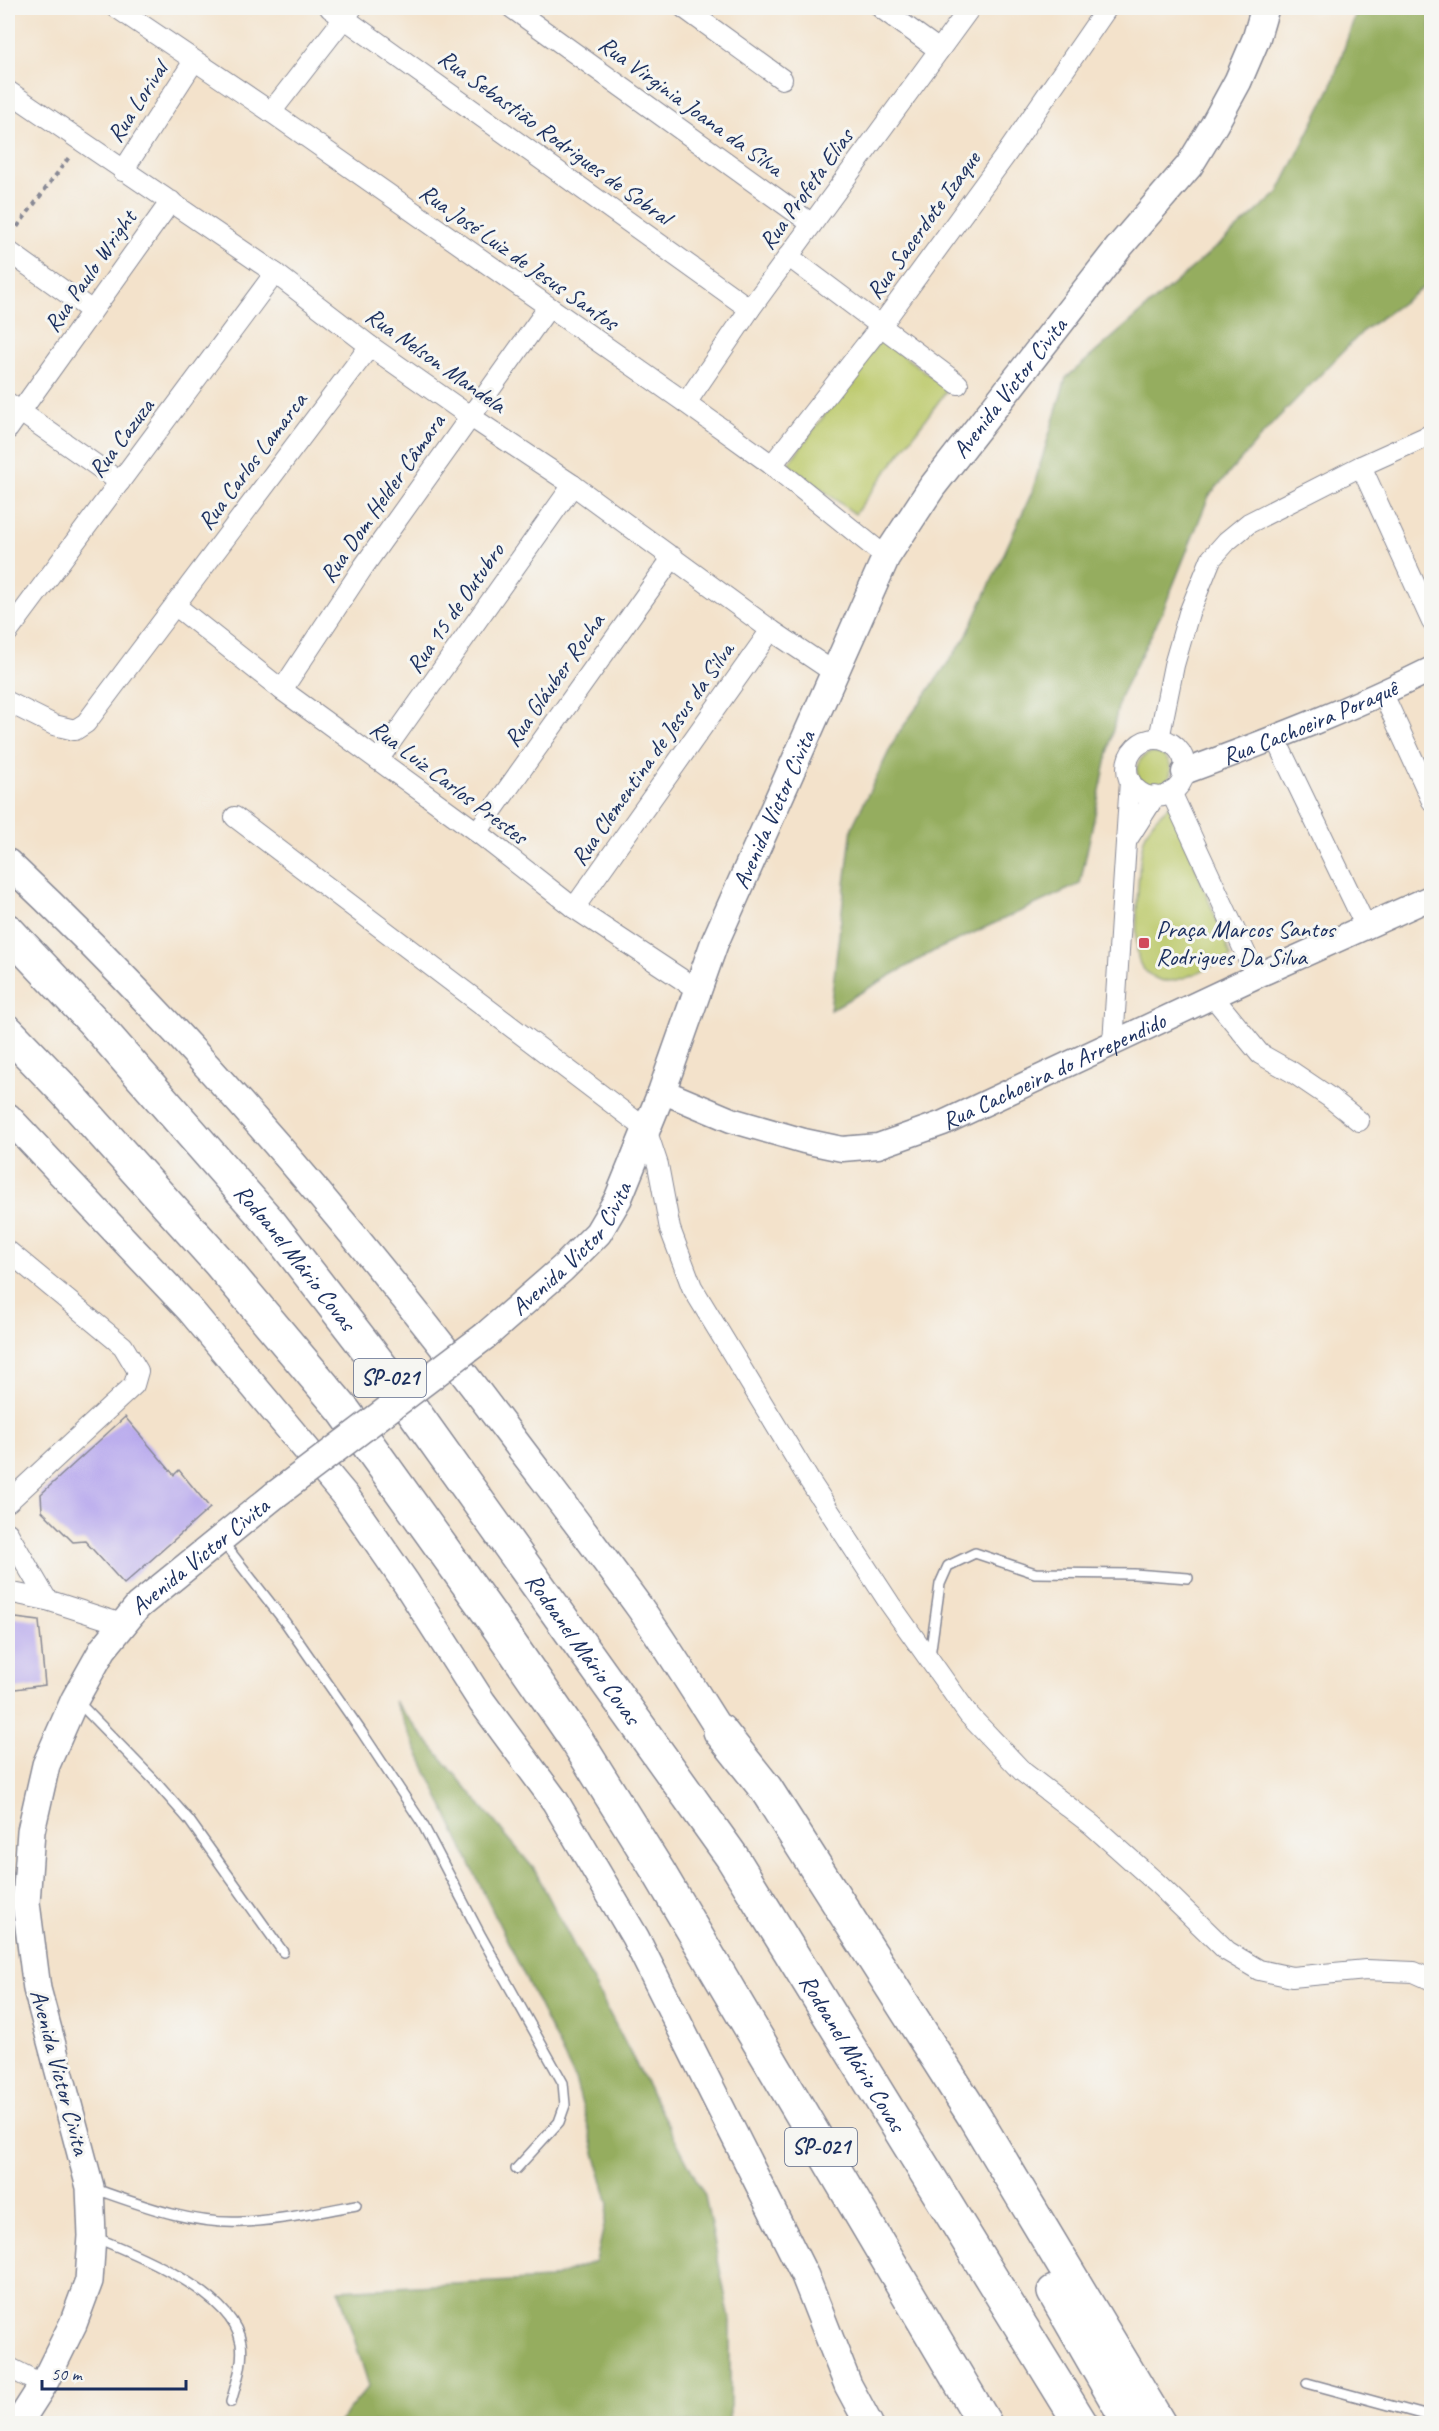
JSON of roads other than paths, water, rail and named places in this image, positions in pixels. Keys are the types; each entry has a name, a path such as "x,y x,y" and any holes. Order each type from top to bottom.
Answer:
{"highway":[{"name":"Rodoanel Mário Covas","path":"8,932 93,1022 270,1223 389,1377 732,1857 1081,2424"},
{"name":"SP-021","path":"8,1032 65,1091 218,1261 344,1411 494,1621 577,1741 658,1871 985,2424"},
{"path":"720,1731 755,1798 978,2166 1130,2424"},
{"path":"720,1731 766,1790 967,2106 1159,2424"}],"main road":[{"name":"Avenida Victor Civita","path":"18,2424 43,2385 74,2324 89,2281 92,2236 90,2187 37,1989 26,1903 31,1831 46,1765 75,1699 103,1649 138,1606 275,1495 484,1336 562,1269 597,1233 618,1199 662,1091 714,944 886,557 932,487 1120,246 1189,166 1238,81 1256,39 1265,8"},
{"path":"8,863 84,937 209,1069 361,1244 431,1330 640,1609 720,1731"},
{"path":"8,1117 191,1311 346,1498 406,1583 482,1702 555,1801 640,1948 805,2276 848,2385 869,2424"}],"street":[{"name":"Rua José Luiz de Jesus Santos","path":"117,8 271,112 686,403 772,465 886,557"},
{"name":"Rua Virginia Joana da Silva","path":"512,8 812,224"},
{"path":"684,8 782,79"},
{"path":"881,8 939,50"},
{"name":"Rua Profeta Elias","path":"686,403 788,256 970,8"},
{"name":"Rua Sacerdote Izaque","path":"772,465 880,327 1005,156 1107,8"},
{"path":"271,112 342,11"},
{"name":"Rua Sebastião Rodrigues de Sobral","path":"342,11 750,309"},
{"name":"Rua Lorival","path":"123,171 194,62"},
{"name":"Rua Nelson Mandela","path":"8,91 275,273 370,346 573,485 771,630 835,673"},
{"name":"Rua Paulo Wright","path":"8,429 14,408 92,311 171,201"},
{"path":"8,251 92,311"},
{"path":"788,256 958,384"},
{"name":"Rua Cazuza","path":"8,632 275,273"},
{"name":"Rua Dom Helder Câmara","path":"282,690 364,566 548,308"},
{"name":"Rua Carlos Lamarca","path":"8,702 54,725 75,730 86,723 370,346"},
{"path":"14,408 120,482"},
{"path":"1159,739 1174,665 1186,623 1211,559 1227,541 1249,523 1360,466 1431,434"},
{"path":"1360,466 1431,622"},
{"name":"Rua 15 de Outubro","path":"378,760 573,485"},
{"name":"Rua Gláuber Rocha","path":"477,832 673,557"},
{"name":"Rua Luiz Carlos Prestes","path":"176,606 282,690 477,832 574,908 698,990"},
{"name":"Rua Clementina de Jesus da Silva","path":"574,908 771,630"},
{"name":"Rua Cachoeira Poraquê","path":"1184,771 1275,738 1383,694 1431,669"},
{"path":"1383,694 1431,801"},
{"path":"1275,738 1366,927"},
{"path":"1113,1043 1130,781 1127,764 1130,755 1141,742 1159,739 1170,742 1179,750 1184,760 1184,771 1180,783 1163,794 1127,840"},
{"path":"1130,781 1141,793 1163,794"},
{"path":"1163,794 1256,976"},
{"path":"235,817 646,1129 658,1165 670,1229 692,1287 809,1480 929,1662 969,1714 1023,1772 1092,1825 1159,1885 1227,1951 1259,1970 1292,1977 1366,1970 1414,1972 1431,1980"},
{"name":"Rua Cachoeira do Arrependido","path":"662,1091 731,1120 804,1141 842,1149 878,1146 943,1124 1214,998 1256,976 1431,897"},
{"path":"1214,998 1260,1054 1311,1085 1359,1121"},
{"path":"8,1251 123,1346 138,1371 134,1385 8,1502"},
{"path":"8,1533 47,1600"},
{"path":"8,1592 47,1600 122,1624"},
{"path":"8,2367 43,2385"}],"lane":[{"path":"221,1539 285,1622 422,1823 480,1936 563,2083 565,2105 558,2122 516,2169"},
{"path":"929,1662 940,1584 948,1566 975,1553 1035,1573 1134,1574 1188,1578"},
{"path":"75,1699 152,1778 189,1820 283,1952"},
{"path":"90,2187 155,2210 204,2220 242,2222 291,2217 356,2205"},
{"path":"92,2236 131,2252 195,2287 235,2323 241,2344 241,2364 231,2402"},
{"path":"1307,2383 1431,2417"}],"place":[{"name":"Praça Marcos Santos Rodrigues Da Silva","path":"1144,943"}]}
